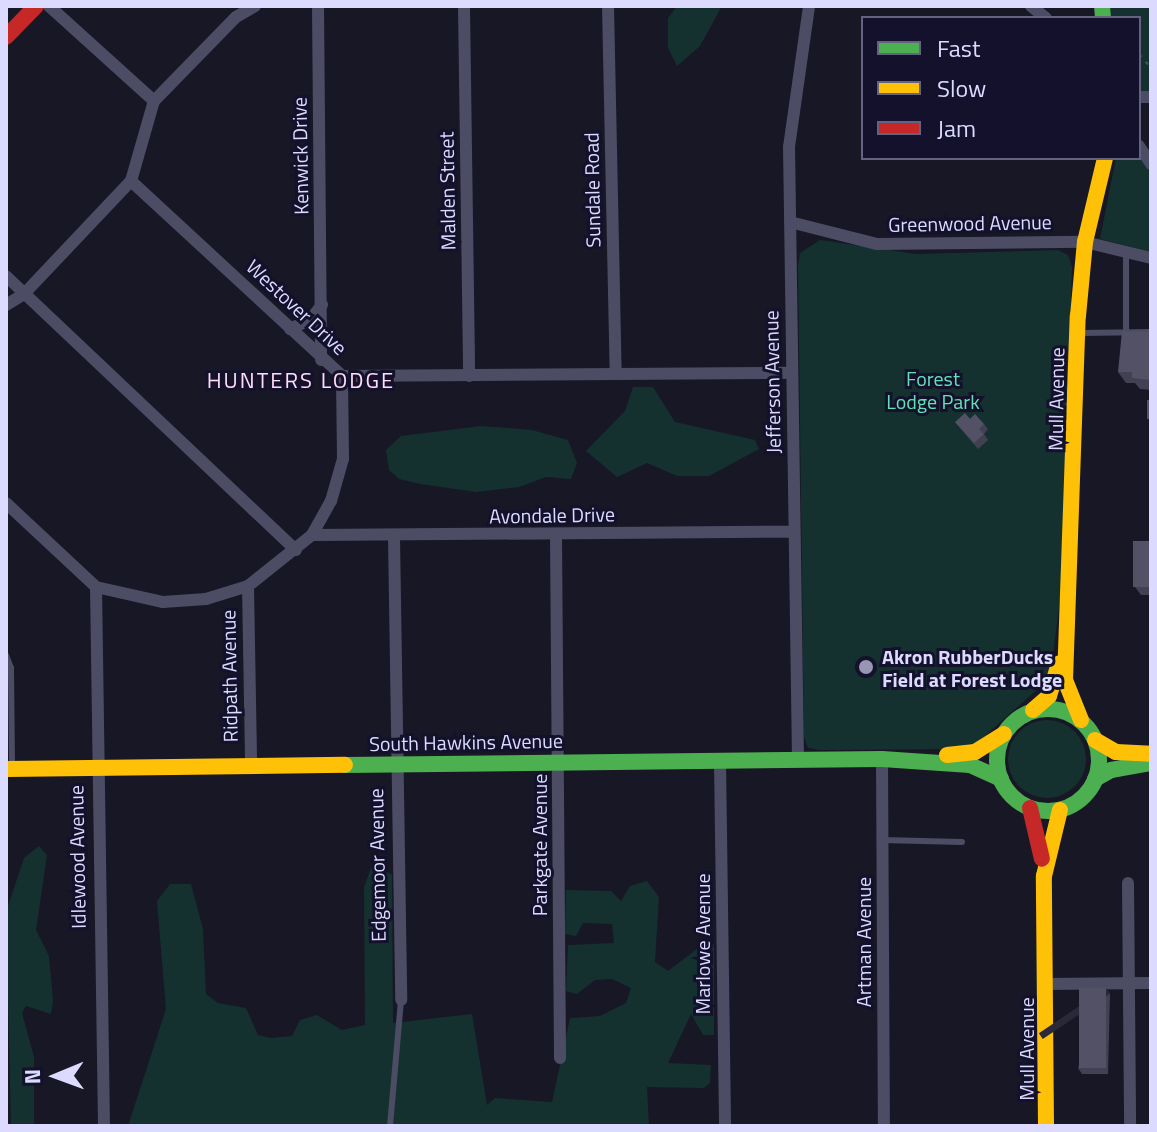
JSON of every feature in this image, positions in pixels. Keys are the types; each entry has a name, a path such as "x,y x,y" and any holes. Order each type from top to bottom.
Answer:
{"main road":[{"path":"6,37 36,6"},
{"name":"Mull Avenue","path":"1081,720 1068,697 1065,642 1072,569 1077,333 1085,242 1105,160"},
{"name":"Mull Avenue","path":"1033,710 1049,696 1065,642"},
{"path":"1151,754 1116,752 1095,740 1081,720 1058,709 1033,710 1004,734 997,756 1001,779 1030,808 1060,810 1081,799 1095,779 1111,770 1151,763"},
{"name":"South Hawkins Avenue","path":"927,760 975,752 1004,734"},
{"path":"1095,740 1095,779"},
{"name":"South Hawkins Avenue","path":"9,768 882,759 927,760 983,767 1001,779"},
{"name":"Mull Avenue","path":"1030,808 1044,876 1046,1126"},
{"name":"Mull Avenue","path":"1044,876 1060,810"}],"street":[{"path":"49,6 154,101"},
{"path":"6,305 24,294 131,181 154,101 236,17 255,6"},
{"name":"Kenwick Drive","path":"318,6 321,360"},
{"name":"Malden Street","path":"464,6 469,376"},
{"name":"Sundale Road","path":"608,6 616,374"},
{"name":"Jefferson Avenue","path":"798,759 789,147 809,6"},
{"name":"Westover Drive","path":"131,181 321,360 342,376 790,373"},
{"name":"Greenwood Avenue","path":"790,222 894,246 1085,242 1151,258"},
{"path":"6,276 265,516 296,550"},
{"path":"290,329 311,319 322,305"},
{"path":"6,503 96,587 137,599 180,602 248,586 312,535 341,476 342,376"},
{"name":"Avondale Drive","path":"312,535 394,537 794,532"},
{"name":"Parkgate Avenue","path":"556,535 560,1058"},
{"name":"Edgemoor Avenue","path":"394,537 401,1000"},
{"name":"Ridpath Avenue","path":"248,586 251,764"},
{"name":"Idlewood Avenue","path":"96,587 95,765 104,1126"},
{"name":"Artman Avenue","path":"882,759 884,1126"},
{"name":"Marlowe Avenue","path":"720,762 725,1126"},
{"path":"1128,883 1130,1126"},
{"path":"1045,984 1151,983"}],"lane":[{"path":"1126,332 1127,251"},
{"path":"1077,333 1151,332"},
{"path":"6,655 11,668 9,768"},
{"path":"882,840 962,842"},
{"path":"390,1126 401,1000"}],"green space":[{"path":"677,6 722,6 700,46 677,66 668,48 668,18"},
{"path":"1110,6 1151,6 1151,91 1141,91 1141,16 1111,16"},
{"path":"1141,156 1151,174 1151,252 1100,239 1116,160 1141,160"},
{"name":"Forest Lodge Park","path":"820,240 916,254 1058,250 1068,255 1072,267 1062,584 1050,678 975,745 964,749 820,750 808,748 804,737 798,265 800,253"},
{"path":"633,387 653,387 675,422 755,440 759,449 709,476 677,476 647,463 617,477 586,451 625,411"},
{"path":"481,426 532,430 568,440 577,463 571,479 546,477 519,487 476,492 399,479 389,470 386,450 401,436"},
{"path":"1047,720 1062,723 1075,731 1083,744 1086,759 1083,774 1075,787 1062,795 1047,798 1032,795 1019,787 1011,774 1008,759 1011,744 1019,731 1032,723"},
{"path":"39,846 47,855 36,930 49,956 53,1001 51,1014 26,1006 22,1013 34,1057 34,1126 11,1126 6,912 24,858"},
{"path":"371,868 392,874 393,1023 472,1014 487,1105 495,1098 552,1102 570,1018 600,1016 626,1003 631,988 612,979 595,980 577,994 566,991 568,945 614,943 612,924 583,923 576,936 565,934 566,890 611,891 621,901 630,886 647,881 659,897 655,962 668,971 701,946 714,944 714,1035 703,1035 691,1014 668,1063 711,1065 710,1083 704,1088 647,1087 649,1126 128,1126 166,1009 157,901 170,884 191,884 203,929 206,994 218,1003 246,1008 258,1035 271,1038 292,1036 300,1020 317,1015 342,1030 365,1025 364,887"}],"building":[{"path":"1122,331 1151,332 1151,380 1132,378 1132,372 1118,372"},
{"path":"1147,400 1151,400 1151,419 1147,419"},
{"path":"965,413 970,419 975,414 984,424 979,429 984,434 974,443 955,422"},
{"path":"1133,541 1151,541 1151,587 1133,587"},
{"path":"1079,988 1106,988 1106,1068 1079,1068"}],"traffic: fast":[{"path":"1102,6 1103,16"},
{"path":"1048,709 1068,713 1084,724 1095,740 1099,760 1095,780 1084,796 1068,807 1048,811 1028,807 1012,796 1001,780 997,760 1001,740 1012,724 1028,713 1048,709"},
{"path":"345,765 882,759 970,765 1001,779"},
{"path":"1095,779 1111,770 1151,763"}],"traffic: slow":[{"path":"1081,720 1065,680 1078,316 1085,242 1105,160"},
{"path":"1033,710 1049,696 1059,663"},
{"path":"947,755 975,752 1004,734"},
{"path":"1095,740 1116,752 1151,754"},
{"path":"6,769 345,765"},
{"path":"1046,1126 1044,876 1060,810"}],"traffic: jam":[{"path":"6,37 36,6"},
{"path":"1030,808 1042,859"}],"place":[{"name":"Akron RubberDucks Field at Forest Lodge","path":"866,667"}],"district":[{"name":"HUNTERS LODGE","path":"301,381"}]}
